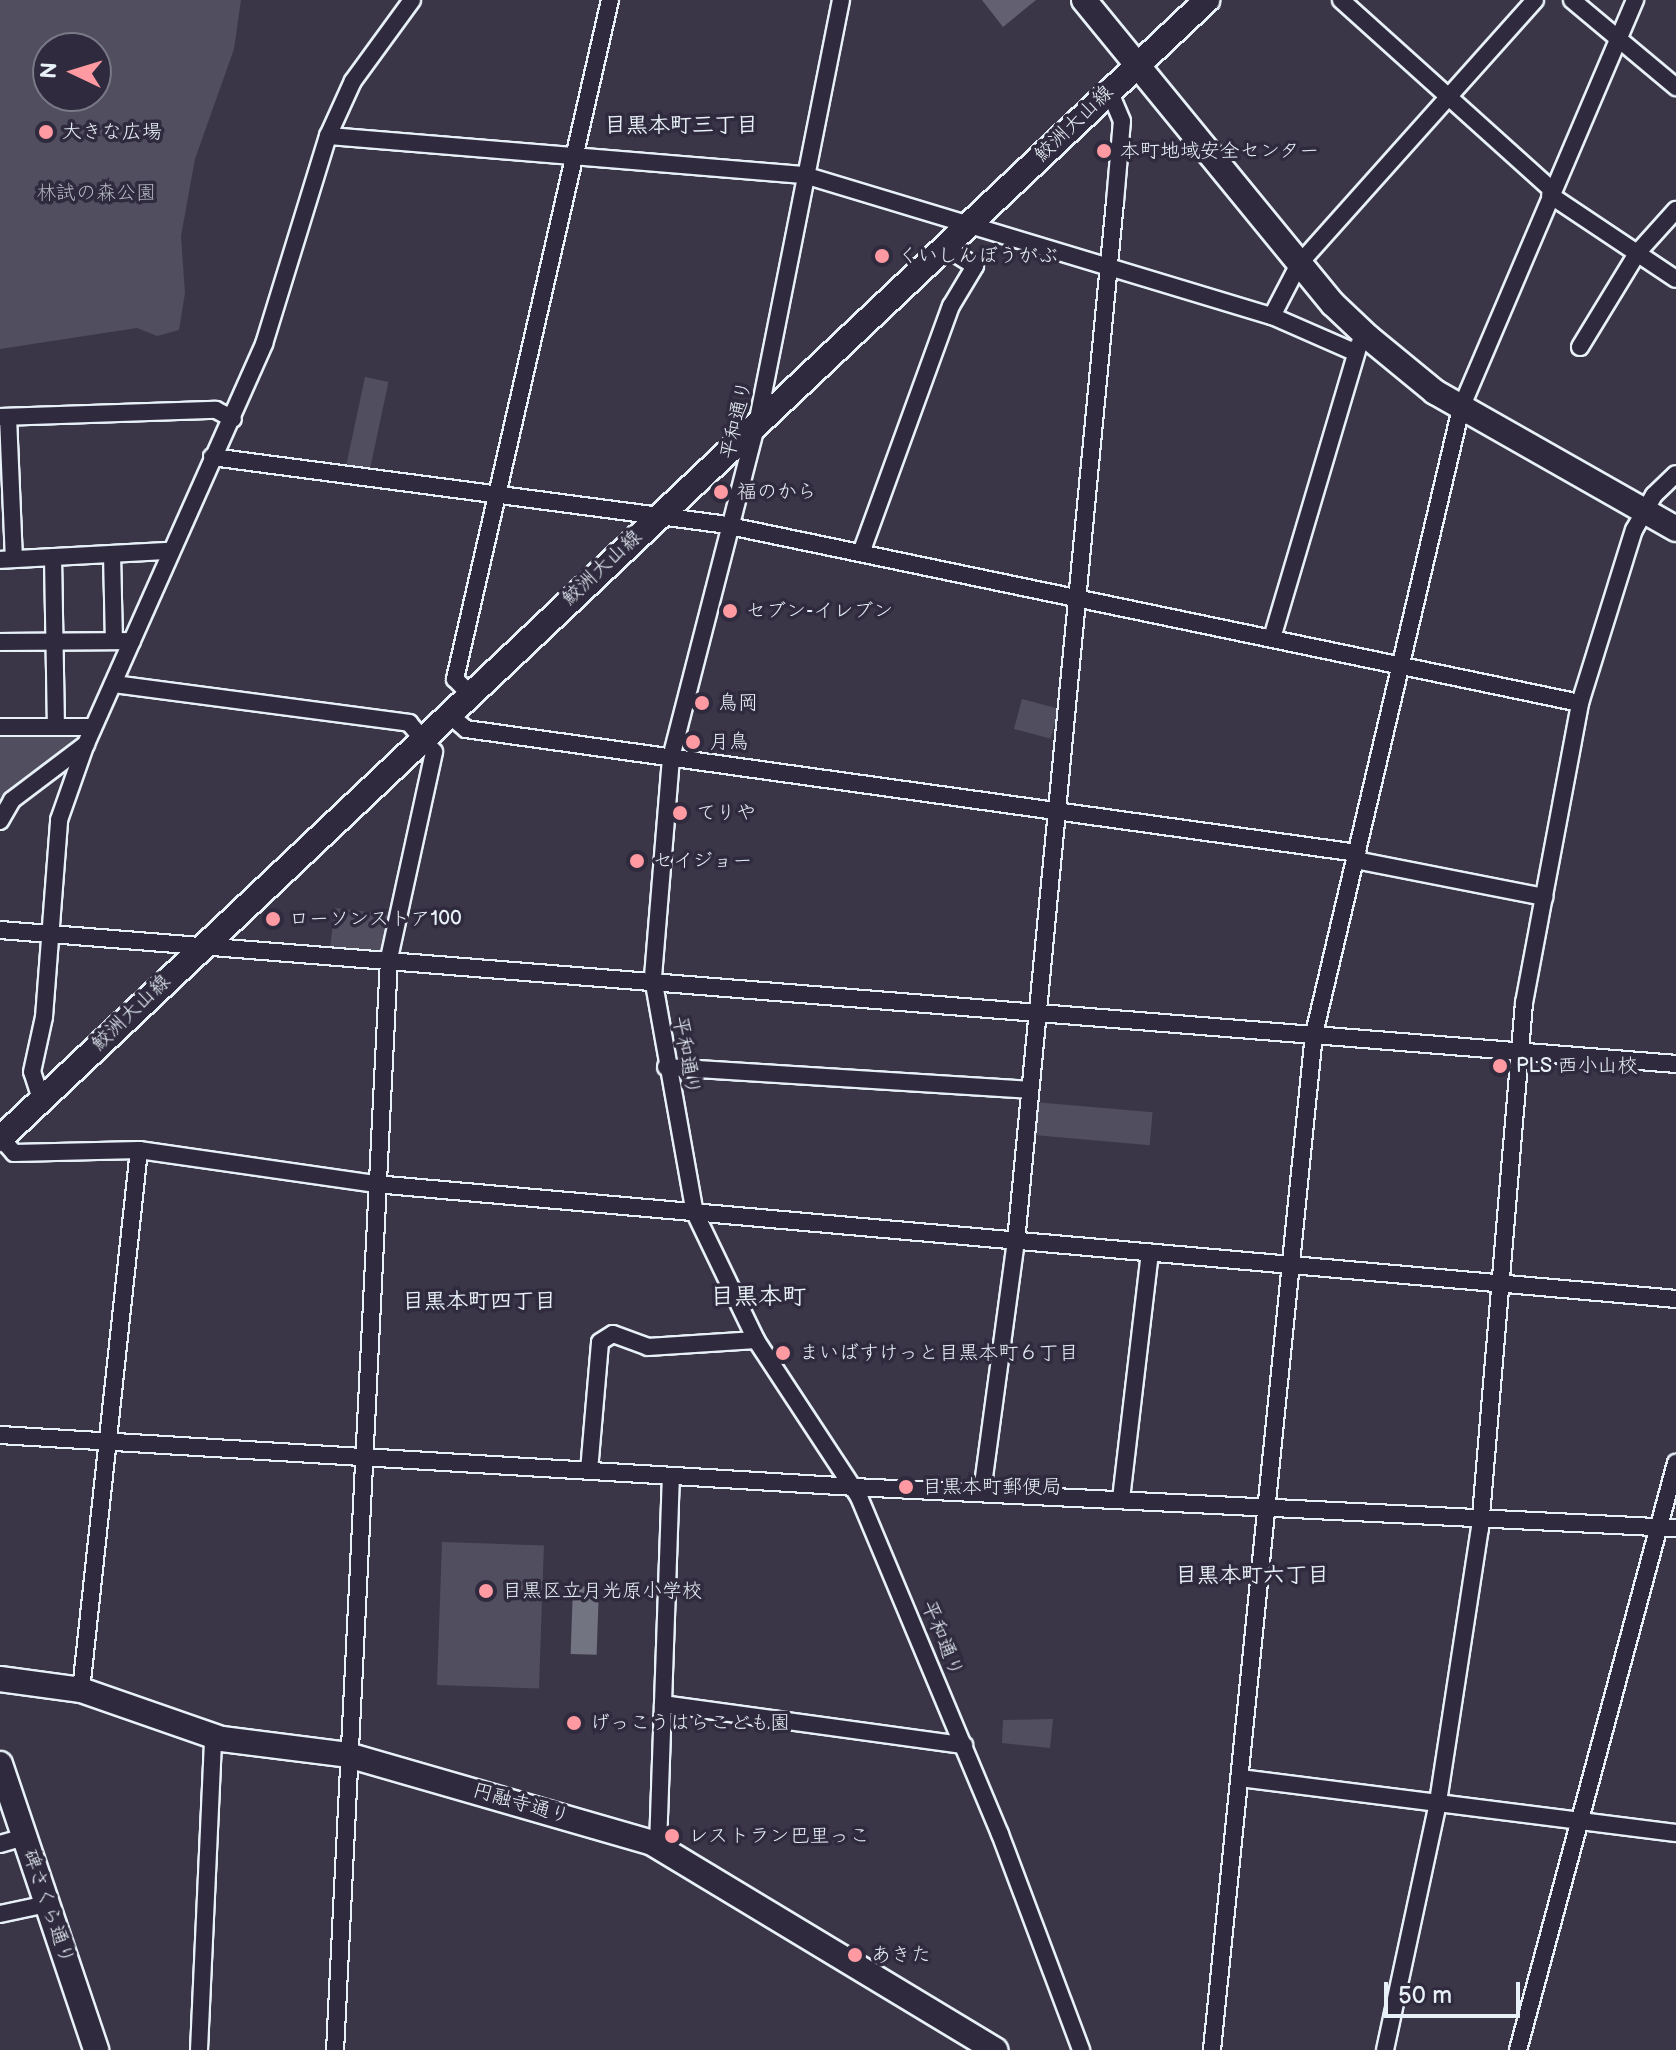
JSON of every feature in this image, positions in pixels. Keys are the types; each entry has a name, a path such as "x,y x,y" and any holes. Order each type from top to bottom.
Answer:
{"main road":[{"path":"1084,0 1299,264 1360,344 1461,408 1676,529"},
{"name":"鮫洲大山線","path":"5,1143 41,1099 199,946 1207,0"},
{"name":"円融寺通り","path":"0,1679 81,1690 213,1736 348,1755 658,1846 995,2050"},
{"name":"碑さくら通り","path":"0,1764 12,1840 47,1904 96,2050"}],"street":[{"path":"41,1099 32,1086 32,1072 51,934 59,820 86,744 114,684 167,551 233,419 264,344 328,136 353,81 412,0"},
{"path":"469,693 455,679 577,156 610,0"},
{"name":"平和通り","path":"841,0 758,419 671,758 653,978 666,1067 695,1213 756,1340 854,1487 964,1745 1081,2050"},
{"path":"1341,0 1449,94 1551,192 1676,279"},
{"path":"1272,316 1299,264 1535,0"},
{"path":"1572,0 1676,87"},
{"path":"1212,2050 1314,1034 1461,408 1635,0"},
{"path":"982,1492 1016,1241 1054,810 1109,269 1122,121 1109,90"},
{"path":"328,136 804,175 1360,344 1272,638"},
{"path":"1580,347 1638,252 1676,210"},
{"path":"861,553 951,306 975,266 944,247"},
{"path":"167,551 7,560 4,417 216,410 233,419"},
{"path":"212,457 733,526 1401,663 1580,703"},
{"path":"1385,2050 1438,1802 1481,1518 1516,1051 1544,897 1580,703 1644,513 1676,474"},
{"path":"112,554 114,641"},
{"path":"53,557 56,727"},
{"path":"0,642 132,641"},
{"path":"114,684 409,723 434,752 389,959 375,1184 335,2050"},
{"path":"447,713 466,729 1054,810 1356,856 1544,897"},
{"path":"0,727 93,727"},
{"path":"0,821 12,800 86,744"},
{"path":"0,930 653,978 1676,1064"},
{"path":"666,1067 1028,1090"},
{"path":"5,1143 139,1150 375,1184 1676,1299"},
{"path":"81,1690 139,1150"},
{"path":"1121,1499 1150,1253"},
{"path":"589,1471 600,1342 613,1334 648,1347 756,1340"},
{"path":"0,1435 854,1487 1668,1527"},
{"path":"1518,2050 1579,1820 1668,1527 1676,1463"},
{"path":"658,1846 671,1476"},
{"path":"663,1704 964,1745"},
{"path":"199,2050 213,1736"},
{"path":"1240,1778 1676,1833"},
{"path":"0,1914 47,1904"}],"green space":[{"name":"林試の森公園","path":"0,0 241,0 234,49 195,159 181,236 185,293 179,330 157,336 137,328 0,349"},
{"path":"365,377 388,382 369,474 345,469"},
{"path":"1022,699 1059,709 1051,739 1014,729"},
{"path":"0,732 91,733 0,815"},
{"path":"335,908 395,915 385,952 330,948"},
{"path":"1034,1102 1153,1112 1150,1145 1031,1135"},
{"path":"442,1542 544,1546 539,1688 437,1685"},
{"path":"1053,1719 1050,1748 1002,1743 1003,1720"}],"water":[{"path":"573,1586 599,1587 597,1655 571,1654"}],"building":[{"path":"982,0 1036,0 1003,27"}],"place":[{"name":"大きな広場","path":"46,132"},
{"name":"本町地域安全センター","path":"1104,151"},
{"name":"くいしんぼうがぶ","path":"882,256"},
{"name":"福のから","path":"721,492"},
{"name":"セブン-イレブン","path":"730,611"},
{"name":"鳥岡","path":"702,703"},
{"name":"月鳥","path":"693,742"},
{"name":"てりや","path":"680,813"},
{"name":"セイジョー","path":"637,861"},
{"name":"ローソンストア100","path":"273,919"},
{"name":"PLS 西小山校","path":"1500,1066"},
{"name":"まいばすけっと目黒本町６丁目","path":"783,1353"},
{"name":"目黒本町郵便局","path":"906,1487"},
{"name":"目黒区立月光原小学校","path":"486,1591"},
{"name":"げっこうはらこども園","path":"574,1723"},
{"name":"レストラン巴里っこ","path":"672,1836"},
{"name":"あきた","path":"855,1955"}],"district":[{"name":"目黒本町三丁目","path":"681,126"},
{"name":"目黒本町","path":"758,1297"},
{"name":"目黒本町四丁目","path":"479,1302"},
{"name":"目黒本町六丁目","path":"1252,1576"}]}
